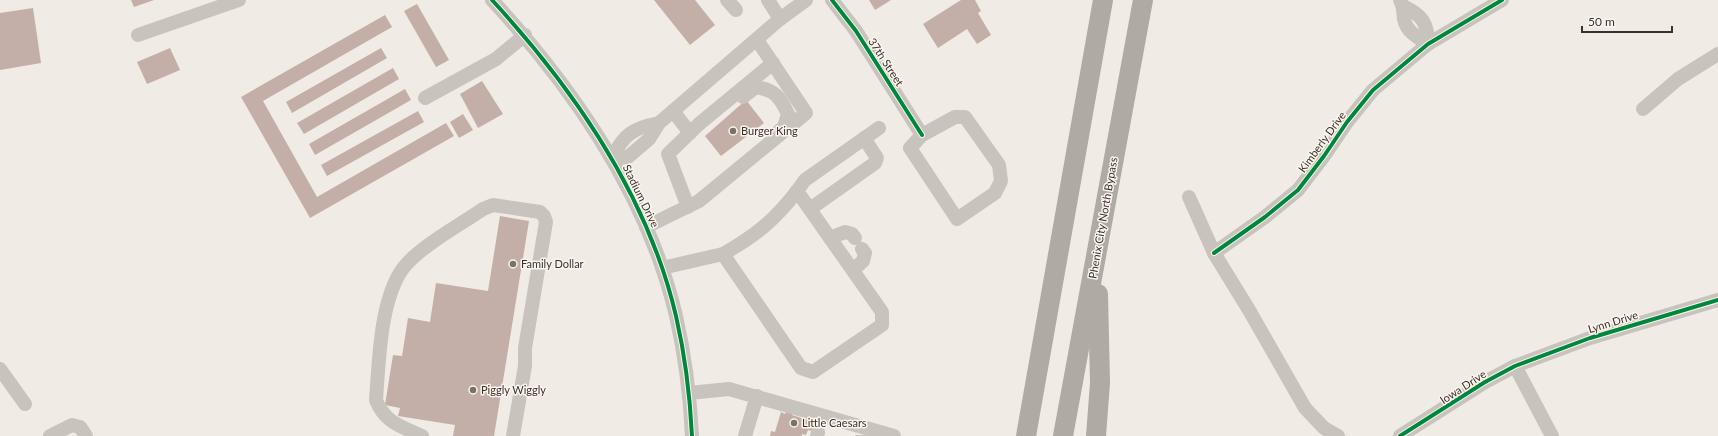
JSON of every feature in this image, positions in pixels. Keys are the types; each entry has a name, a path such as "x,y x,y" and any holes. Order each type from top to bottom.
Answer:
{"highway":[{"path":"1026,436 1052,298 1103,0"},
{"name":"Phenix City North Bypass","path":"1063,436 1143,0"},
{"path":"1096,436 1100,383 1097,252"},
{"path":"1014,436 1052,298"}],"street":[{"path":"138,35 239,0"},
{"name":"Stadium Drive","path":"492,0 525,35 560,81 612,158 646,227 662,268 676,317 689,393 692,436"},
{"path":"768,0 780,19"},
{"path":"612,158 620,141 640,127 659,123 780,19 806,0"},
{"name":"37th Street","path":"832,0 856,31 922,135"},
{"name":"Kimberly Drive","path":"1214,253 1265,217 1298,190 1324,156 1347,122 1373,90 1428,44 1502,0"},
{"path":"1402,3 1404,21 1412,35 1428,44"},
{"path":"425,98 496,59 525,35"},
{"path":"646,227 699,202 806,113 757,40"},
{"path":"1643,109 1678,79 1718,54"},
{"path":"688,207 668,154 695,128 773,63"},
{"path":"695,128 718,116 756,87 769,89 782,102 788,114 784,127 762,149"},
{"path":"673,111 695,128"},
{"path":"955,117 965,117 999,165 1001,181 995,193 957,219 910,148 922,135 955,117"},
{"path":"662,268 723,254 744,242 767,226 781,212 805,180 879,128"},
{"path":"810,209 876,164 877,158 864,138"},
{"path":"723,254 801,368 813,372 882,325 882,312 797,191"},
{"path":"1188,197 1214,253 1249,310 1305,408 1324,428 1338,436"},
{"path":"422,436 389,421 380,412 376,400 383,325 394,282 405,266 418,253 483,209 493,205 540,212 544,216 546,222 525,348 525,366 513,436"},
{"path":"830,238 845,232 852,234 865,253 863,261 853,270"},
{"name":"Lynn Drive","path":"1515,366 1590,338 1718,300"},
{"path":"1515,366 1552,436"},
{"name":"Iowa Drive","path":"1400,436 1486,382 1515,366"},
{"path":"0,369 25,404"},
{"path":"689,393 729,389 757,396 819,428 863,431 894,436"},
{"path":"745,436 757,396"},
{"path":"50,436 72,425 80,427 86,436"}],"building":[{"path":"131,0 154,0 134,7"},
{"path":"654,0 695,0 715,25 690,45"},
{"path":"869,0 891,0 875,10"},
{"path":"961,0 975,0 981,11 978,13 991,35 977,44 967,29 938,48 923,24"},
{"path":"417,4 449,60 436,67 404,11"},
{"path":"33,8 41,63 0,70 0,13"},
{"path":"385,15 392,27 263,101 317,197 446,123 454,136 310,218 241,97"},
{"path":"170,48 180,70 147,84 137,62"},
{"path":"381,48 387,58 292,113 286,102"},
{"path":"393,68 399,79 304,134 297,123"},
{"path":"482,81 503,114 478,128 460,94"},
{"path":"405,89 411,100 315,155 309,144"},
{"path":"746,100 764,123 721,156 705,136"},
{"path":"418,111 424,122 327,176 321,165"},
{"path":"463,114 473,130 459,138 450,122"},
{"path":"500,216 529,221 494,436 453,436 455,425 398,416 400,408 385,405 393,355 402,356 408,318 430,322 436,283 488,291"},
{"name":"Little Caesars","path":"788,406 794,408 792,415 811,421 809,425 814,427 812,431 808,430 806,435 802,434 802,436 770,436 771,431 775,432 781,412 785,414"}],"cycle path":[{"path":"492,0 523,34 552,70 579,108 605,147 627,187 647,229 663,272 676,316 687,376 692,436"},
{"path":"832,0 856,31 922,135"},
{"path":"1214,253 1265,217 1298,190 1324,156 1347,122 1373,90 1428,44 1502,0"},
{"path":"1400,436 1485,382 1515,366 1590,338 1718,300"}],"place":[{"name":"Burger King","path":"733,131"},
{"name":"Family Dollar","path":"513,264"},
{"name":"Piggly Wiggly","path":"473,390"},
{"name":"Little Caesars","path":"794,423"}]}
